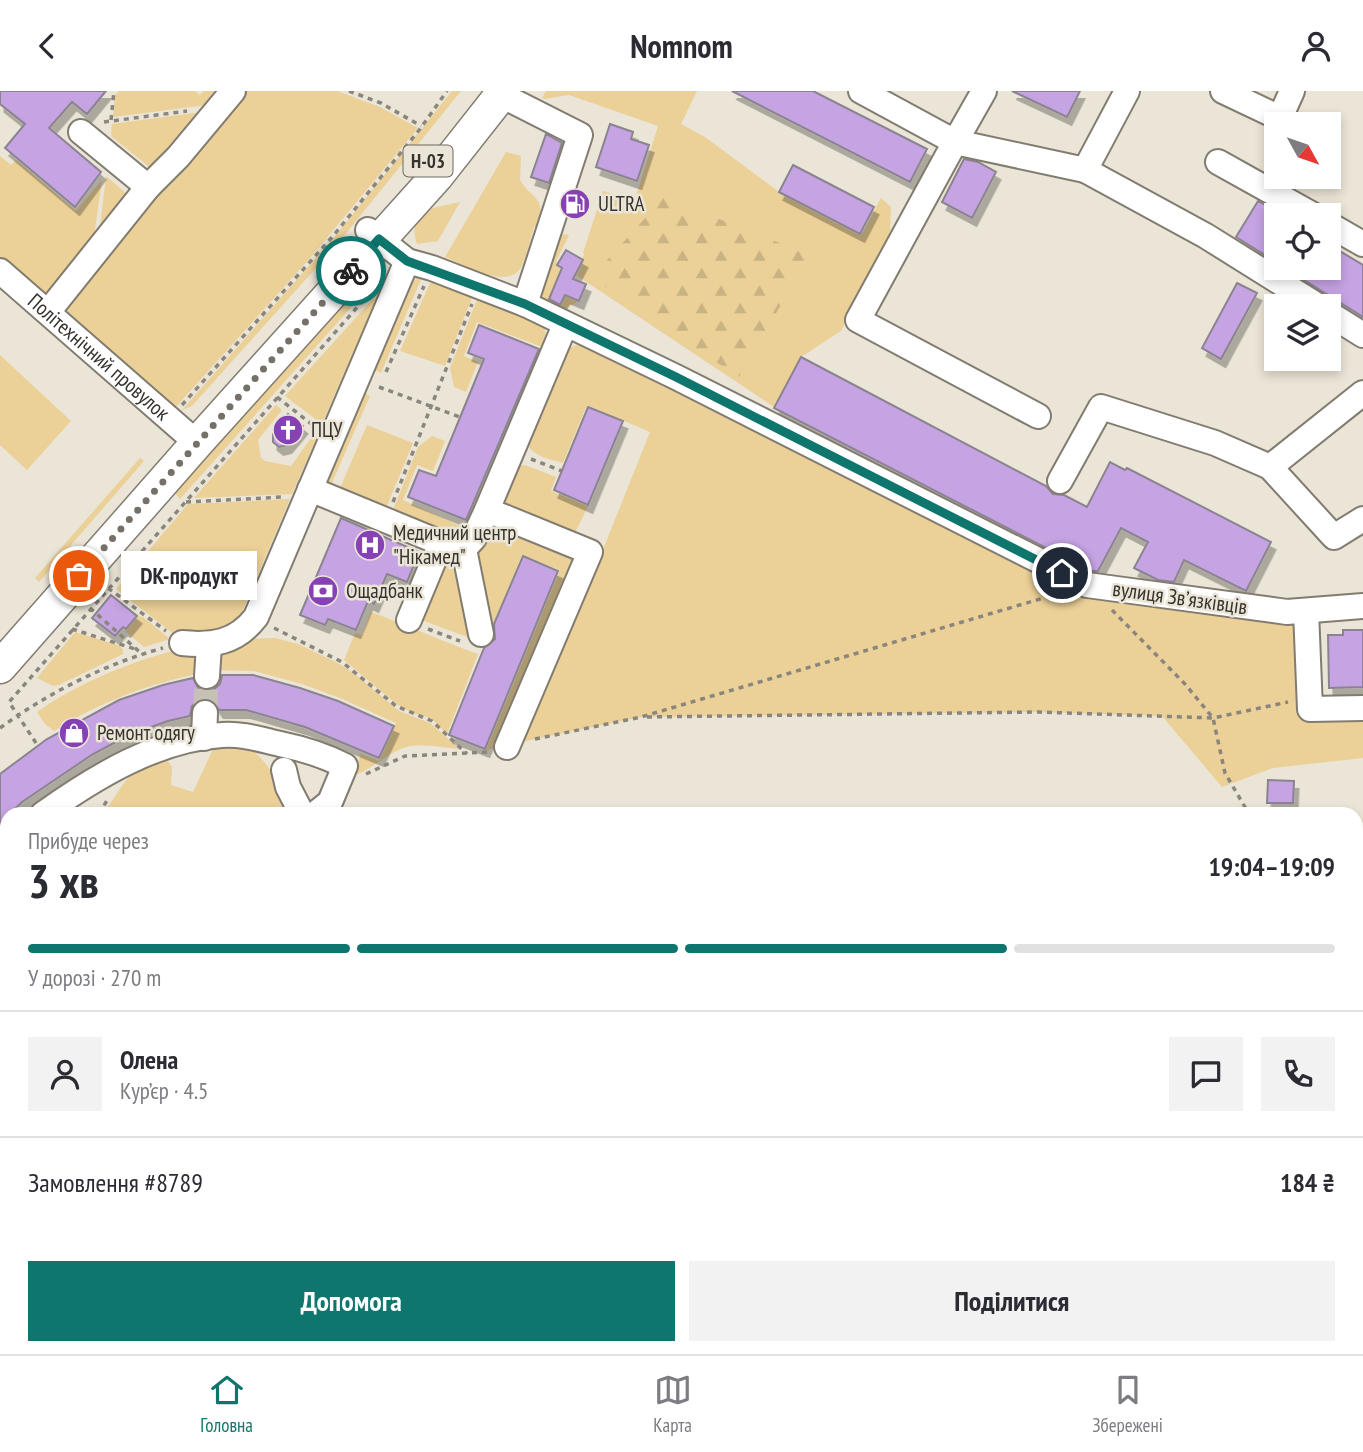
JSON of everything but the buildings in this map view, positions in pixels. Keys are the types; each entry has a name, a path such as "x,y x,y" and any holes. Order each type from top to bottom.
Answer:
{"main road":[{"name":"Н-03","path":"0,648 187,429 374,234 436,176 497,92"},
{"name":"Н-03","path":"0,667 187,429"}],"street":[{"path":"861,91 955,142 1085,170 1206,236 1299,294"},
{"path":"984,91 858,320 1038,416"},
{"path":"1085,170 1127,91"},
{"path":"1223,91 1280,118 1292,91"},
{"path":"497,92 580,135 525,304"},
{"path":"48,312 148,187 178,157 227,99"},
{"path":"89,127 107,154 148,187"},
{"path":"1218,162 1291,203"},
{"path":"1341,231 1363,244"},
{"name":"вулиця Звʼязківців","path":"374,234 407,261 525,304 676,377 1087,585 1287,612 1363,606"},
{"path":"178,643 209,645 265,622 308,493 407,261"},
{"name":"Політехнічний провулок","path":"0,271 187,429"},
{"path":"1341,321 1363,335"},
{"path":"409,620 452,546 474,538 565,325"},
{"path":"1270,467 1363,393"},
{"path":"1060,481 1101,407 1215,443 1270,467 1334,537 1363,519"},
{"path":"308,493 452,546"},
{"path":"487,510 590,552 508,747"},
{"path":"452,546 481,634"},
{"path":"1306,611 1310,709 1363,708"},
{"path":"207,676 209,645"},
{"path":"204,737 205,713"},
{"path":"54,807 123,765 156,751 204,737 238,735 315,752 345,766 330,802 324,807"},
{"path":"284,770 288,787 298,807"}],"path":[{"path":"107,154 114,91"},
{"path":"349,91 380,103 421,125"},
{"path":"187,429 447,91"},
{"path":"89,127 227,99"},
{"path":"385,375 428,277"},
{"path":"385,520 479,286"},
{"path":"36,743 9,702 373,290"},
{"path":"379,387 460,417"},
{"path":"277,397 331,439"},
{"path":"511,452 562,471"},
{"path":"184,502 308,493"},
{"path":"534,740 641,717 1087,585 1185,684 1213,718 1225,773 1245,807"},
{"path":"0,729 47,697 142,654 178,643 108,587"},
{"path":"90,608 142,654"},
{"path":"409,620 475,647 481,634"},
{"path":"265,622 342,661 396,706 432,721 467,754"},
{"path":"72,629 137,649"},
{"path":"641,717 1038,712 1213,718 1310,698"},
{"path":"336,788 405,756 467,754 508,747"}],"green space":[{"path":"119,91 195,91 200,95 203,91 226,91 215,104 113,117 115,95"},
{"path":"241,91 337,91 380,107 418,128 311,257 174,409 66,314 65,308"},
{"path":"452,91 461,91 335,247 192,406 182,410 336,235"},
{"path":"546,91 697,91 681,124 705,137 779,192 862,234 881,198 891,207 890,235 841,331 801,357 774,407 576,275 574,279 560,273 553,289 579,301 560,312 543,300 543,285 559,237 569,235 557,265 575,274 584,254 603,191 635,200 658,126 569,95 542,98"},
{"path":"202,112 152,169 111,136 112,124"},
{"path":"506,152 521,156 520,180 540,204 541,210 538,228 534,227 520,269 505,277 484,273 445,257"},
{"path":"0,156 11,165 16,160 76,211 102,180 94,236 46,295 0,259"},
{"path":"106,176 128,195 100,227"},
{"path":"664,197 810,255 739,377 592,277"},
{"path":"460,202 438,241 417,244 415,224 419,217 432,209"},
{"path":"376,272 380,275 180,499 173,491 369,273"},
{"path":"417,277 422,277 381,373 373,369"},
{"path":"434,281 473,295 445,366 400,351 430,283"},
{"path":"379,292 322,424 285,396"},
{"path":"478,297 544,325 546,336 542,347 477,322 464,356 478,362 466,392 454,387 450,368"},
{"path":"579,344 1087,585 1306,611 1310,708 1363,708 1363,758 1273,768 1222,787 1162,716 1038,712 641,717 521,742 590,582 650,432 587,405 563,463 543,457 530,448 527,444 565,353"},
{"path":"0,355 71,421 27,470 0,445"},
{"path":"364,393 370,396 331,485 325,486"},
{"path":"276,405 282,410 258,440 261,458 291,466 314,434 317,437 292,494 194,498"},
{"path":"367,425 413,443 384,513 338,493"},
{"path":"432,436 445,441 433,471 417,465 403,500 467,529 458,538 391,515 418,447"},
{"path":"140,458 144,461 39,582 35,578"},
{"path":"525,465 556,477 551,491 588,506 575,533 503,508 503,501 519,466"},
{"path":"290,499 239,619 227,631 179,638 116,589 188,504"},
{"path":"494,525 570,551 577,563 503,746 486,750 560,570 522,555 489,635 473,562 488,530"},
{"path":"456,559 470,638 416,618 442,560"},
{"path":"371,612 478,654 447,734 431,718 412,713 395,703 344,660 355,633 362,635"},
{"path":"138,616 143,617 170,639 144,647 125,631"},
{"path":"75,632 118,645 123,649 123,654 59,685 53,686 37,678"},
{"path":"275,638 298,644 338,663 399,711 430,723 460,749 410,746 358,774 354,772 361,754 379,761 396,723 302,684 254,671 213,670 219,654 248,639"},
{"path":"176,650 196,652 201,673 125,695 54,731 37,712 104,675"},
{"path":"222,743 253,751 268,766 292,807 108,807 143,762 165,757 172,767 171,785 193,792 214,747"}],"tunnel":[{"path":"205,713 207,676"}],"way so far":[{"path":"79,576 351,271"}],"place":[{"name":"ULTRA","path":"575,204"},
{"name":"ПЦУ","path":"288,430"},
{"name":"Медичний центр \"Нікамед\"","path":"370,545"},
{"name":"DK-продукт","path":"79,576"},
{"name":"Ощадбанк","path":"323,591"},
{"name":"Ремонт одягу","path":"74,733"}],"route":[{"path":"351,271 379,239 407,261 525,304 676,377 1062,573"}]}
